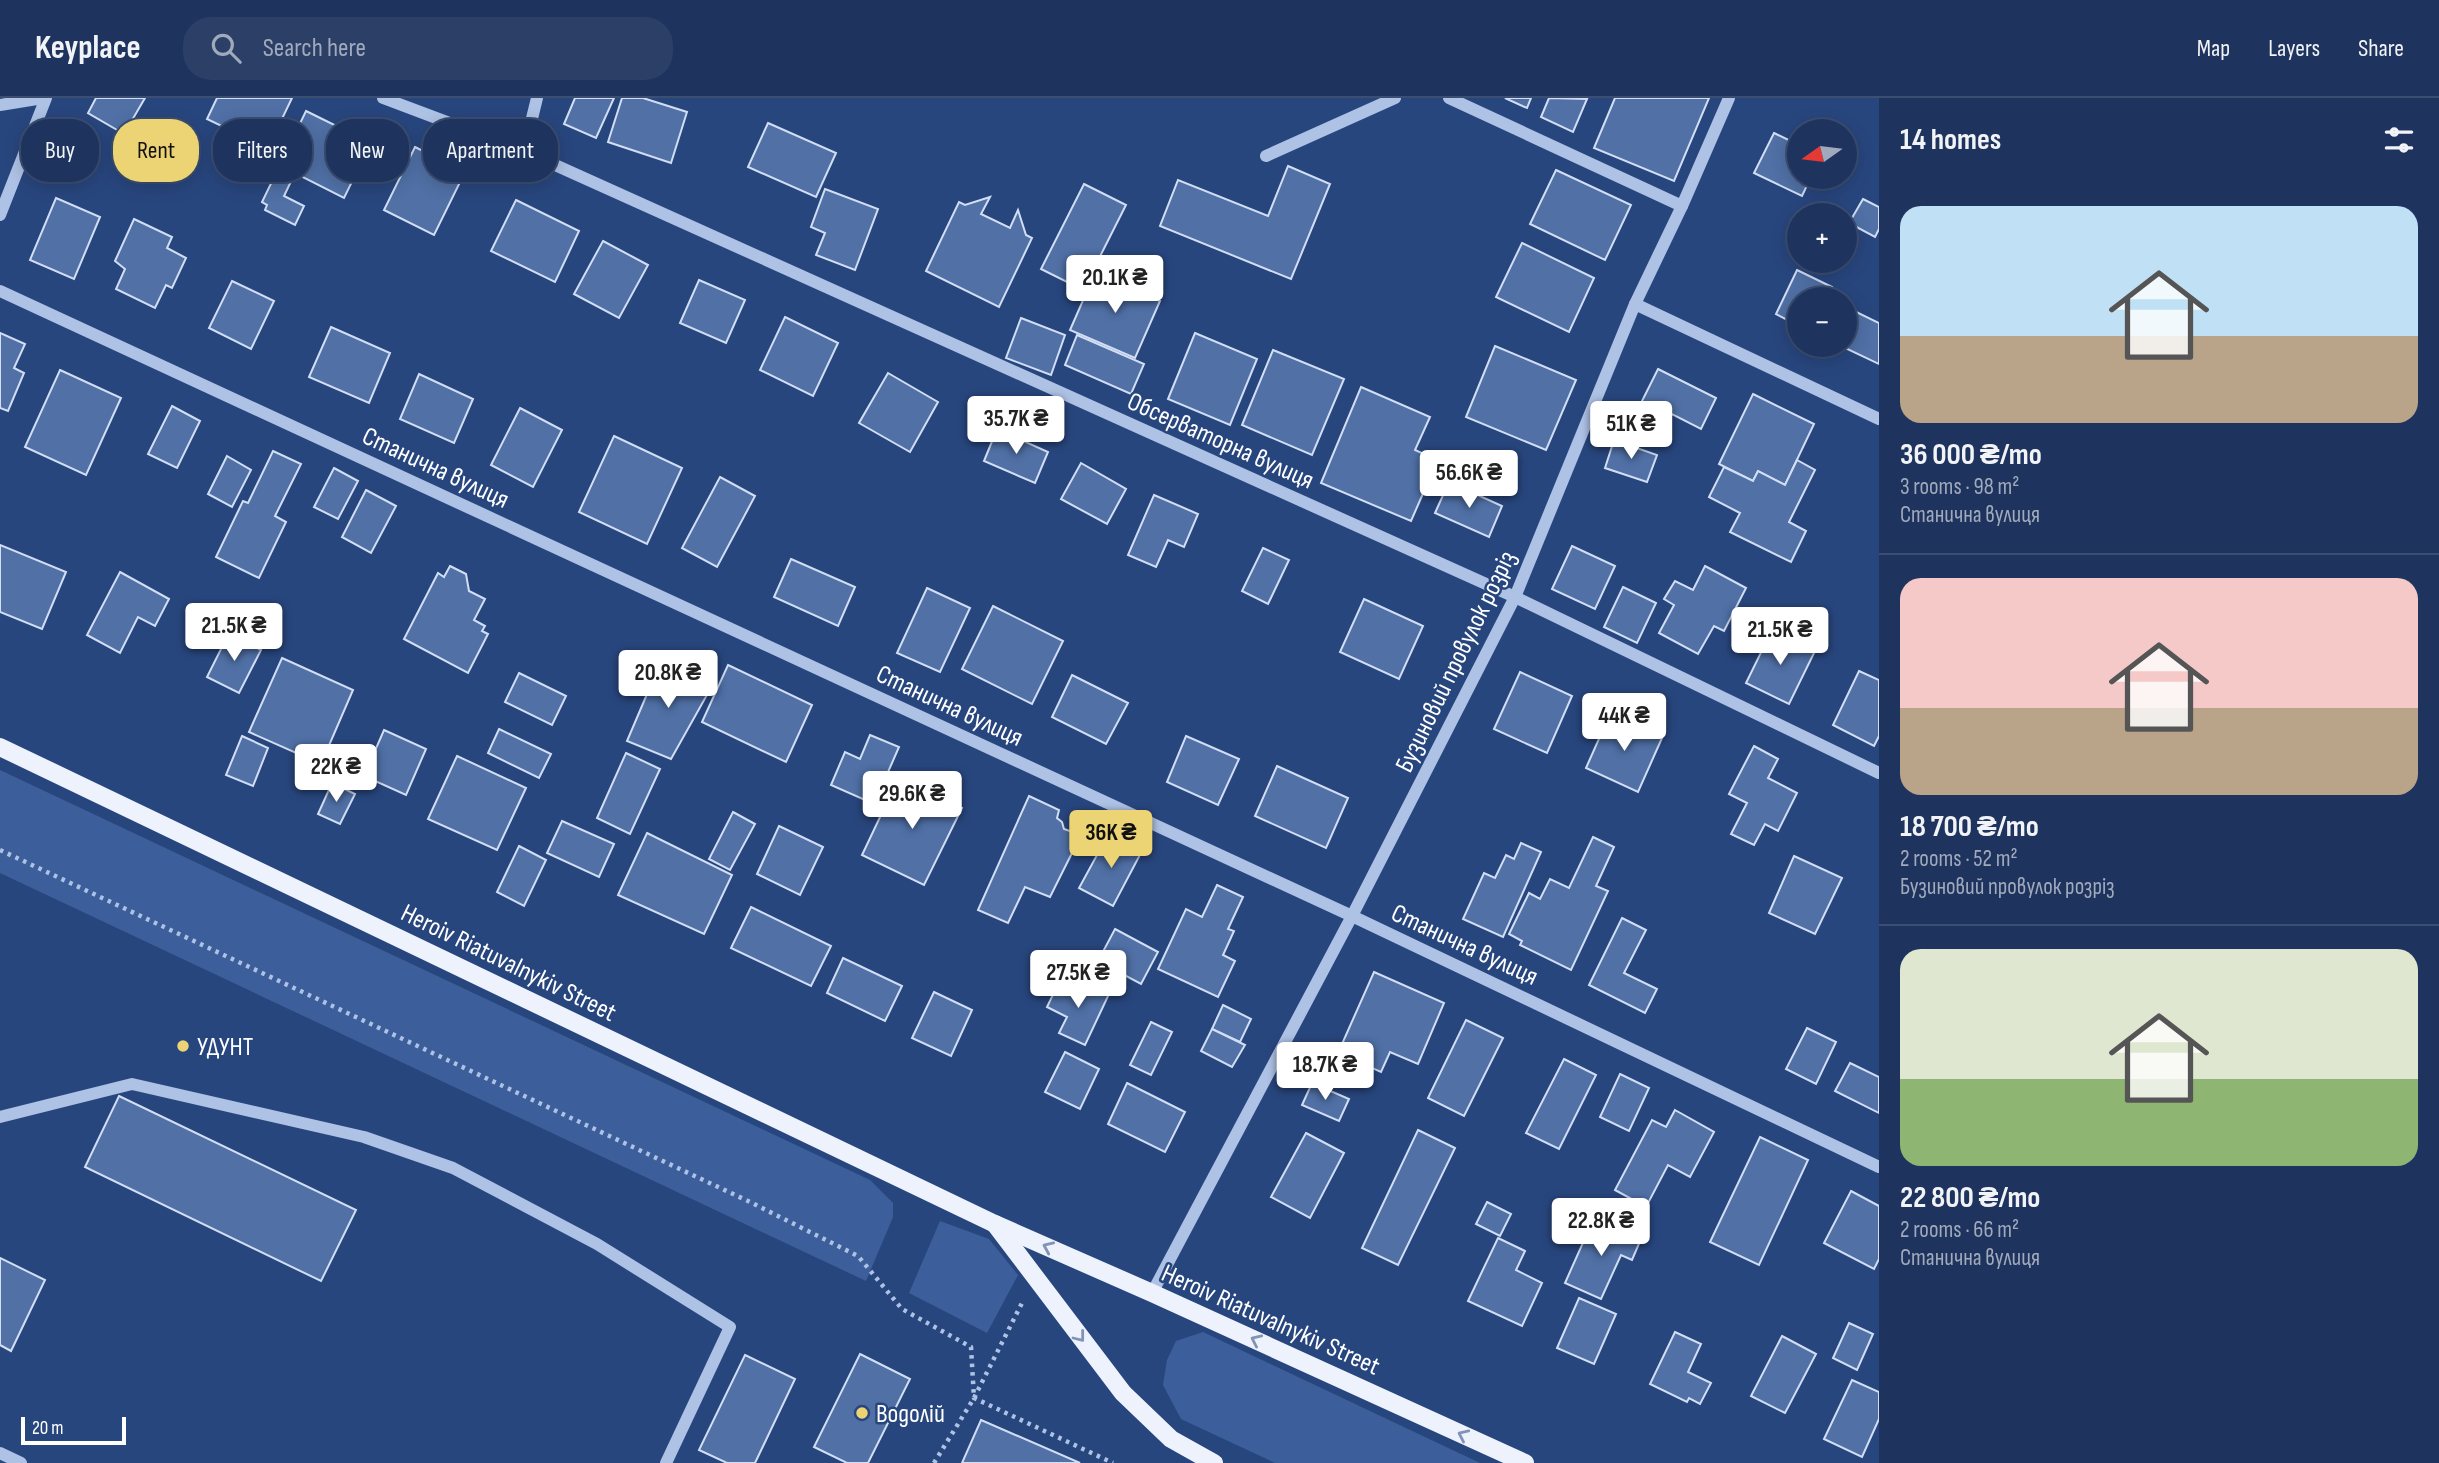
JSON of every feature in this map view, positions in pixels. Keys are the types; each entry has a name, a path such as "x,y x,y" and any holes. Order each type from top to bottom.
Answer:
{"main road":[{"name":"Heroiv Riatuvalnykiv Street","path":"0,747 995,1224 1525,1463"},
{"name":"Heroiv Riatuvalnykiv Street","path":"995,1224 1123,1392 1171,1439 1214,1463"}],"street":[{"path":"0,105 45,98 0,215"},
{"name":"Обсерваторна вулиця","path":"383,98 439,119"},
{"path":"532,119 537,98"},
{"path":"1266,156 1395,98"},
{"path":"1449,98 1682,206"},
{"name":"Бузиновий провулок розріз","path":"1152,1293 1352,916 1515,597 1635,304 1729,98"},
{"name":"Обсерваторна вулиця","path":"558,166 1515,597 1879,773"},
{"name":"Станична вулиця","path":"0,291 1352,916 1879,1167"},
{"path":"1635,304 1879,419"},
{"path":"0,1117 132,1084 364,1138 453,1168 597,1244 730,1327 666,1463"},
{"path":"0,1453 21,1463"}],"path":[{"path":"0,850 748,1201 858,1256 902,1308 971,1347 974,1398"},
{"path":"933,1463 974,1398 1033,1277"},
{"path":"974,1398 1112,1463"}],"shaded area":[{"path":"0,770 870,1180 893,1203 893,1217 866,1281 0,873"},
{"path":"940,1221 989,1239 1018,1275 987,1333 909,1293"},
{"path":"1203,1332 1480,1463 1275,1463 1181,1419 1163,1385 1167,1360 1176,1341"}],"building":[{"path":"96,98 145,98 133,119 113,119 113,128 88,113"},
{"path":"217,98 292,98 282,119 213,119 213,122 207,119"},
{"path":"575,98 614,98 596,138 564,124"},
{"path":"622,98 643,98 687,112 671,163 608,142"},
{"path":"1505,98 1531,98 1527,108"},
{"path":"1549,98 1587,99 1573,132 1541,117"},
{"path":"1615,98 1709,98 1674,181 1594,148"},
{"path":"306,111 326,121 326,182 352,182 344,198 312,182 312,119 302,119"},
{"path":"768,123 836,153 816,197 748,167"},
{"path":"1774,133 1787,139 1787,189 1754,173"},
{"path":"415,147 423,151 423,182 460,182 434,235 384,210 398,182 409,182 409,159"},
{"path":"1288,166 1330,184 1291,279 1160,226 1178,180 1268,216"},
{"path":"1556,170 1631,205 1605,260 1530,224"},
{"path":"272,182 291,182 284,196 304,206 295,225 265,210 267,205 262,202"},
{"path":"1084,184 1126,205 1083,290 1041,269"},
{"path":"825,189 878,209 855,270 816,255 825,233 811,227"},
{"path":"1787,189 1805,189 1802,196"},
{"path":"990,197 981,214 1010,228 1018,210 1026,235 1032,238 999,307 926,271 959,202 965,205"},
{"path":"56,198 100,217 74,279 30,260"},
{"path":"1863,199 1879,207 1879,229 1875,237 1857,227 1857,209"},
{"path":"516,200 579,231 555,282 491,251"},
{"path":"134,219 172,237 167,248 186,258 172,288 166,285 155,308 116,289 125,269 115,261"},
{"path":"603,241 648,265 619,318 574,294"},
{"path":"1522,243 1594,278 1569,332 1496,297"},
{"path":"1095,273 1160,301 1135,358 1070,330"},
{"path":"1796,273 1803,273 1832,287 1789,287"},
{"path":"699,280 745,300 726,343 680,323"},
{"path":"232,281 274,301 251,349 209,328"},
{"path":"1787,291 1787,320 1776,314"},
{"path":"1857,312 1879,323 1879,364 1857,354"},
{"path":"785,317 838,343 813,396 760,370"},
{"path":"1021,318 1065,335 1051,375 1006,358"},
{"path":"331,327 390,353 369,403 309,377"},
{"path":"0,333 25,344 14,368 24,373 8,411 0,408"},
{"path":"1195,333 1257,359 1230,425 1168,399"},
{"path":"1077,335 1144,364 1131,394 1065,365"},
{"path":"1495,346 1576,380 1546,450 1466,417"},
{"path":"1273,350 1344,379 1312,455 1242,425"},
{"path":"1658,369 1716,398 1701,429 1672,414 1662,435 1632,421"},
{"path":"60,370 121,398 86,475 25,447"},
{"path":"888,373 938,402 910,452 859,423"},
{"path":"419,374 473,399 454,443 400,419"},
{"path":"1361,387 1430,417 1415,450 1448,465 1439,487 1428,482 1411,521 1321,483"},
{"path":"1753,394 1814,424 1785,485 1758,471 1753,481 1719,464"},
{"path":"172,406 200,421 177,468 148,454"},
{"path":"520,408 562,430 533,487 491,465"},
{"path":"997,429 1048,452 1035,483 984,461"},
{"path":"614,436 682,468 647,544 579,512"},
{"path":"1614,440 1657,455 1647,482 1605,468"},
{"path":"273,451 301,464 275,516 286,522 259,578 216,557 243,501 248,503"},
{"path":"227,456 251,470 232,507 208,494"},
{"path":"1797,460 1815,470 1789,522 1806,531 1791,562 1730,532 1740,513 1709,497 1724,467 1753,481 1758,471 1785,485"},
{"path":"1081,463 1126,489 1107,524 1061,499"},
{"path":"334,468 358,481 338,519 314,507"},
{"path":"720,477 755,496 717,567 682,548"},
{"path":"1449,482 1502,506 1489,537 1435,513"},
{"path":"366,490 396,506 371,553 342,537"},
{"path":"1154,495 1198,514 1184,547 1168,540 1156,567 1128,555"},
{"path":"0,545 66,572 42,629 0,612"},
{"path":"1572,546 1615,566 1595,609 1552,589"},
{"path":"1263,548 1289,560 1268,604 1242,591"},
{"path":"791,559 855,587 838,626 774,597"},
{"path":"450,566 466,574 469,591 485,599 474,620 485,626 482,631 488,634 468,673 404,639 438,573 444,577"},
{"path":"1705,566 1746,588 1724,631 1714,626 1698,654 1659,633 1674,605 1664,599 1675,581 1693,590"},
{"path":"120,572 169,599 155,626 138,617 120,653 87,635"},
{"path":"1623,587 1656,603 1637,643 1604,627"},
{"path":"927,588 970,608 940,672 897,653"},
{"path":"1364,599 1423,626 1399,679 1340,652"},
{"path":"993,606 1063,641 1032,704 962,669"},
{"path":"1772,630 1815,651 1789,704 1746,683"},
{"path":"229,633 261,650 239,693 207,677"},
{"path":"282,658 353,690 321,764 249,732"},
{"path":"662,659 712,686 671,759 627,741"},
{"path":"728,665 812,705 786,762 702,722"},
{"path":"1859,671 1879,680 1879,736 1874,746 1833,725"},
{"path":"1520,672 1572,696 1547,753 1494,729"},
{"path":"519,673 566,696 552,725 505,702"},
{"path":"1072,675 1128,703 1106,744 1052,717"},
{"path":"1610,714 1662,738 1638,792 1586,768"},
{"path":"499,729 551,754 539,778 488,753"},
{"path":"384,730 426,749 406,795 364,776"},
{"path":"870,735 899,747 874,804 831,785 845,752 860,759"},
{"path":"242,736 268,748 253,786 226,775"},
{"path":"1186,736 1239,759 1218,805 1167,782"},
{"path":"1754,746 1778,759 1768,778 1797,793 1778,831 1765,824 1754,845 1731,834 1747,803 1729,794"},
{"path":"626,753 660,769 630,834 597,818"},
{"path":"457,756 526,788 497,850 428,819"},
{"path":"1277,766 1348,798 1326,848 1255,816"},
{"path":"899,777 962,808 924,885 862,855"},
{"path":"332,783 355,794 340,824 318,814"},
{"path":"1029,796 1059,810 1057,818 1064,829 1081,835 1050,897 1025,887 1008,923 978,910"},
{"path":"733,812 755,824 730,870 709,859"},
{"path":"562,821 614,844 599,877 547,853"},
{"path":"779,826 823,847 800,895 757,874"},
{"path":"647,833 732,875 704,934 618,895"},
{"path":"1109,833 1142,851 1113,906 1079,888"},
{"path":"1593,837 1614,847 1596,886 1608,891 1571,970 1520,945 1522,941 1509,934 1529,893 1540,899 1550,879 1569,888"},
{"path":"1521,843 1541,852 1503,937 1463,919 1484,873 1495,878 1506,855 1514,859"},
{"path":"519,846 546,860 524,906 497,892"},
{"path":"1794,856 1842,878 1815,934 1769,913"},
{"path":"1217,885 1243,897 1228,929 1234,931 1223,955 1235,961 1218,997 1158,969 1186,909 1202,917"},
{"path":"751,907 831,946 811,986 731,948"},
{"path":"1622,918 1646,930 1624,973 1657,989 1645,1013 1589,985"},
{"path":"1115,929 1158,952 1141,984 1098,961"},
{"path":"843,958 902,986 885,1021 827,993"},
{"path":"1374,972 1444,1003 1418,1064 1390,1052 1381,1072 1338,1053"},
{"path":"1059,982 1079,992 1084,982 1109,994 1085,1045 1059,1033 1067,1017 1047,1007"},
{"path":"934,992 972,1010 951,1056 912,1038"},
{"path":"1223,1005 1251,1019 1240,1042 1212,1029"},
{"path":"1466,1020 1503,1038 1464,1116 1428,1098"},
{"path":"1151,1022 1172,1032 1151,1075 1130,1065"},
{"path":"1807,1028 1836,1042 1816,1084 1786,1069"},
{"path":"1212,1029 1245,1045 1232,1067 1201,1051"},
{"path":"1065,1052 1099,1069 1080,1109 1045,1092"},
{"path":"1564,1059 1596,1075 1559,1149 1526,1133"},
{"path":"1850,1063 1879,1077 1879,1113 1835,1091"},
{"path":"1620,1074 1649,1088 1629,1131 1600,1117"},
{"path":"1127,1083 1185,1112 1165,1152 1108,1124"},
{"path":"1312,1083 1349,1099 1339,1121 1302,1105"},
{"path":"119,1096 356,1210 321,1281 85,1167"},
{"path":"1675,1110 1714,1132 1690,1177 1668,1165 1646,1207 1615,1190 1652,1120 1666,1127"},
{"path":"1418,1130 1455,1148 1398,1265 1362,1248"},
{"path":"1306,1133 1344,1153 1310,1218 1271,1197"},
{"path":"1760,1137 1808,1160 1759,1265 1710,1242"},
{"path":"1851,1191 1879,1206 1879,1259 1874,1269 1824,1243"},
{"path":"1487,1202 1511,1214 1500,1236 1476,1224"},
{"path":"1594,1218 1641,1239 1632,1260 1621,1255 1601,1299 1565,1283"},
{"path":"1498,1238 1525,1251 1516,1270 1542,1283 1522,1326 1468,1301"},
{"path":"0,1258 45,1280 11,1351 0,1345"},
{"path":"1579,1298 1616,1314 1594,1364 1557,1348"},
{"path":"1849,1323 1873,1334 1857,1370 1833,1358"},
{"path":"1675,1332 1701,1344 1688,1372 1711,1383 1700,1404 1689,1398 1687,1402 1650,1384"},
{"path":"1782,1336 1816,1354 1785,1413 1751,1396"},
{"name":"Водолій","path":"860,1354 910,1379 868,1463 847,1463 814,1447"},
{"path":"745,1355 795,1379 755,1463 727,1463 699,1450"},
{"path":"1852,1380 1879,1392 1879,1419 1862,1457 1824,1439"},
{"path":"981,1420 1080,1463 962,1463"}],"place":[{"name":"УДУНТ","path":"183,1046"},
{"name":"Водолій","path":"862,1413"}]}
